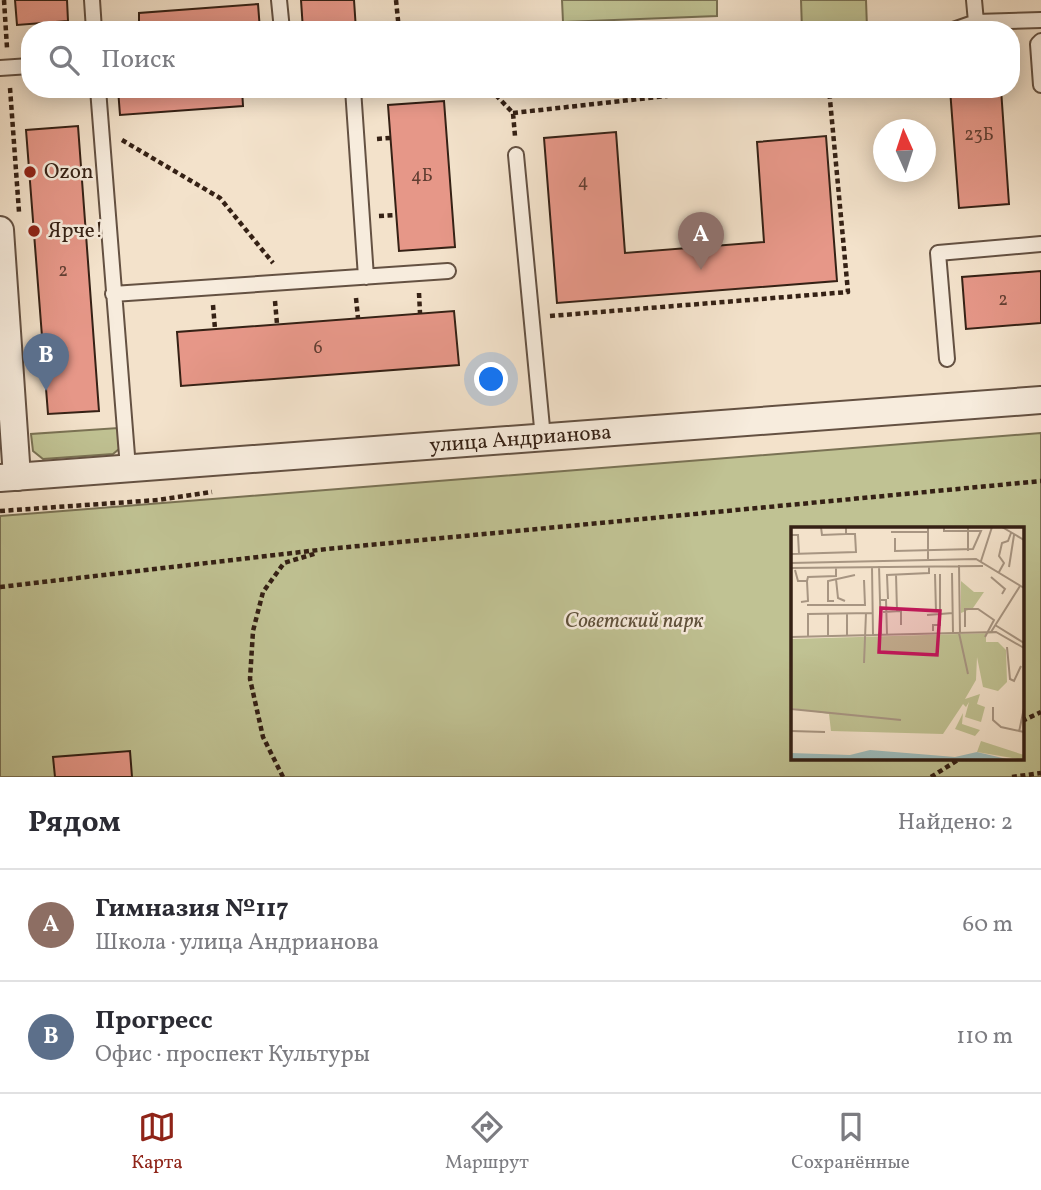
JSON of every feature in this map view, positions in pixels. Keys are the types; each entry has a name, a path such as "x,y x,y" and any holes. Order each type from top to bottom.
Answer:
{"street":[{"path":"0,230 9,477"},
{"name":"улица Андрианова","path":"9,477 1041,400"}],"lane":[{"path":"92,0 93,21"},
{"path":"279,0 281,21"},
{"path":"974,0 976,21"},
{"path":"1008,21 1041,20"},
{"path":"1041,41 1038,44 1041,85"},
{"path":"0,68 21,67"},
{"path":"99,98 128,468"},
{"path":"354,98 366,277"},
{"path":"516,155 543,438"},
{"path":"947,359 938,253 1041,244"},
{"path":"113,294 447,271"}],"path":[{"path":"396,0 398,21"},
{"path":"499,98 513,113 649,98"},
{"path":"533,318 848,292 830,98"},
{"path":"101,127 220,198 289,283"},
{"path":"0,587 327,549 1041,481"},
{"path":"283,777 263,737 250,679 253,631 263,592 284,563 327,549"},
{"path":"1024,720 1041,712"},
{"path":"932,777 958,760"},
{"path":"1012,777 1041,773"}],"green space":[{"path":"562,0 717,0 717,16 563,21"},
{"path":"801,0 866,0 867,21 802,21"},
{"path":"118,428 119,449 113,454 43,459 33,451 31,434"},
{"name":"Советский парк","path":"1041,433 1041,777 0,777 0,516"}],"building":[{"path":"15,0 67,0 68,21 21,21 21,25 17,25"},
{"path":"301,0 354,0 355,21 302,21"},
{"path":"258,4 259,21 139,21 139,13"},
{"path":"119,98 243,98 243,106 120,115"},
{"path":"951,98 1002,98 1009,204 959,208"},
{"path":"444,101 455,247 399,251 388,105"},
{"path":"78,126 99,411 48,414 26,130"},
{"path":"616,132 625,253 764,242 757,142 826,136 837,281 557,303 544,138"},
{"path":"1041,271 1041,323 966,329 962,277"},
{"path":"454,311 459,365 181,386 177,332"},
{"path":"130,751 132,777 55,777 53,757"}],"place":[{"name":"Ozon","path":"30,172"},
{"name":"Ярче!","path":"34,231"},
{"name":"Гимназия №117","path":"701,270"},
{"name":"Прогресс","path":"46,391"}]}
